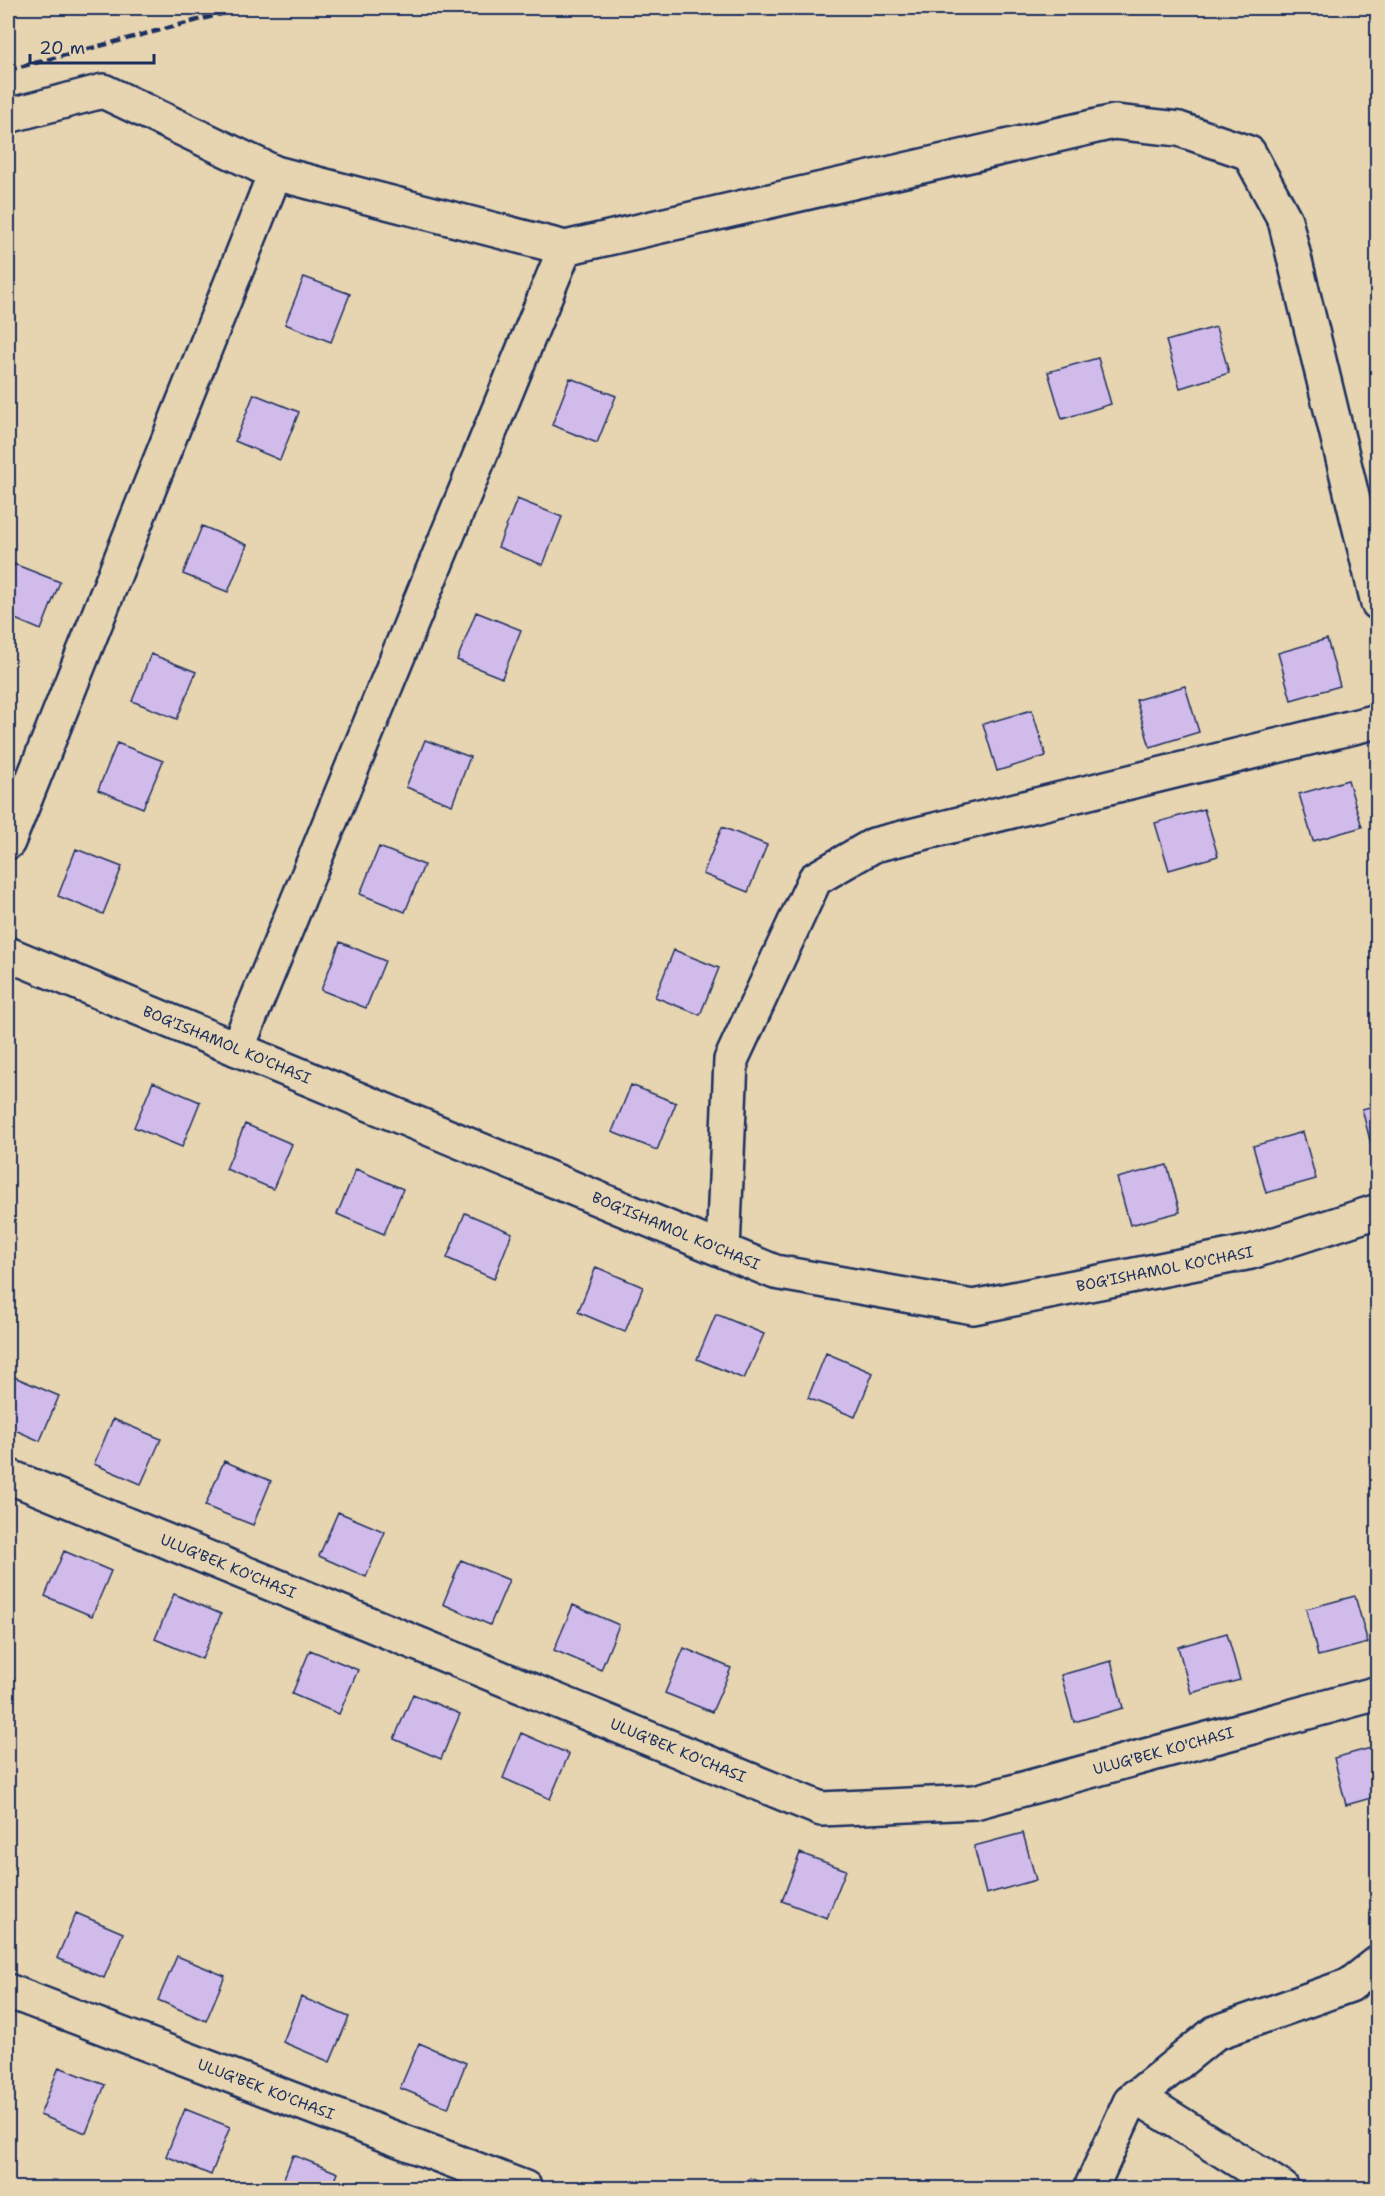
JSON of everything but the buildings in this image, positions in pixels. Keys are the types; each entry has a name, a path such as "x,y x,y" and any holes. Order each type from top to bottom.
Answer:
{"street":[{"path":"8,116 103,92 275,173 565,248 1114,122 1179,129 1249,153 1285,220 1377,603"},
{"path":"8,842 275,173"},
{"path":"237,1049 565,248"},
{"path":"723,1250 731,1060 815,879 874,844 1377,721"},
{"name":"BOG'ISHAMOL KO'CHASI","path":"8,954 775,1272 973,1307 1251,1252 1377,1211"},
{"name":"ULUG'BEK KO'CHASI","path":"8,1476 821,1809 975,1802 1377,1693"},
{"path":"1091,2188 1130,2102 1215,2032 1350,1985 1377,1964"},
{"name":"ULUG'BEK KO'CHASI","path":"8,1991 525,2188"},
{"path":"1136,2096 1282,2188"}],"railway":[{"path":"8,70 244,8"}]}
